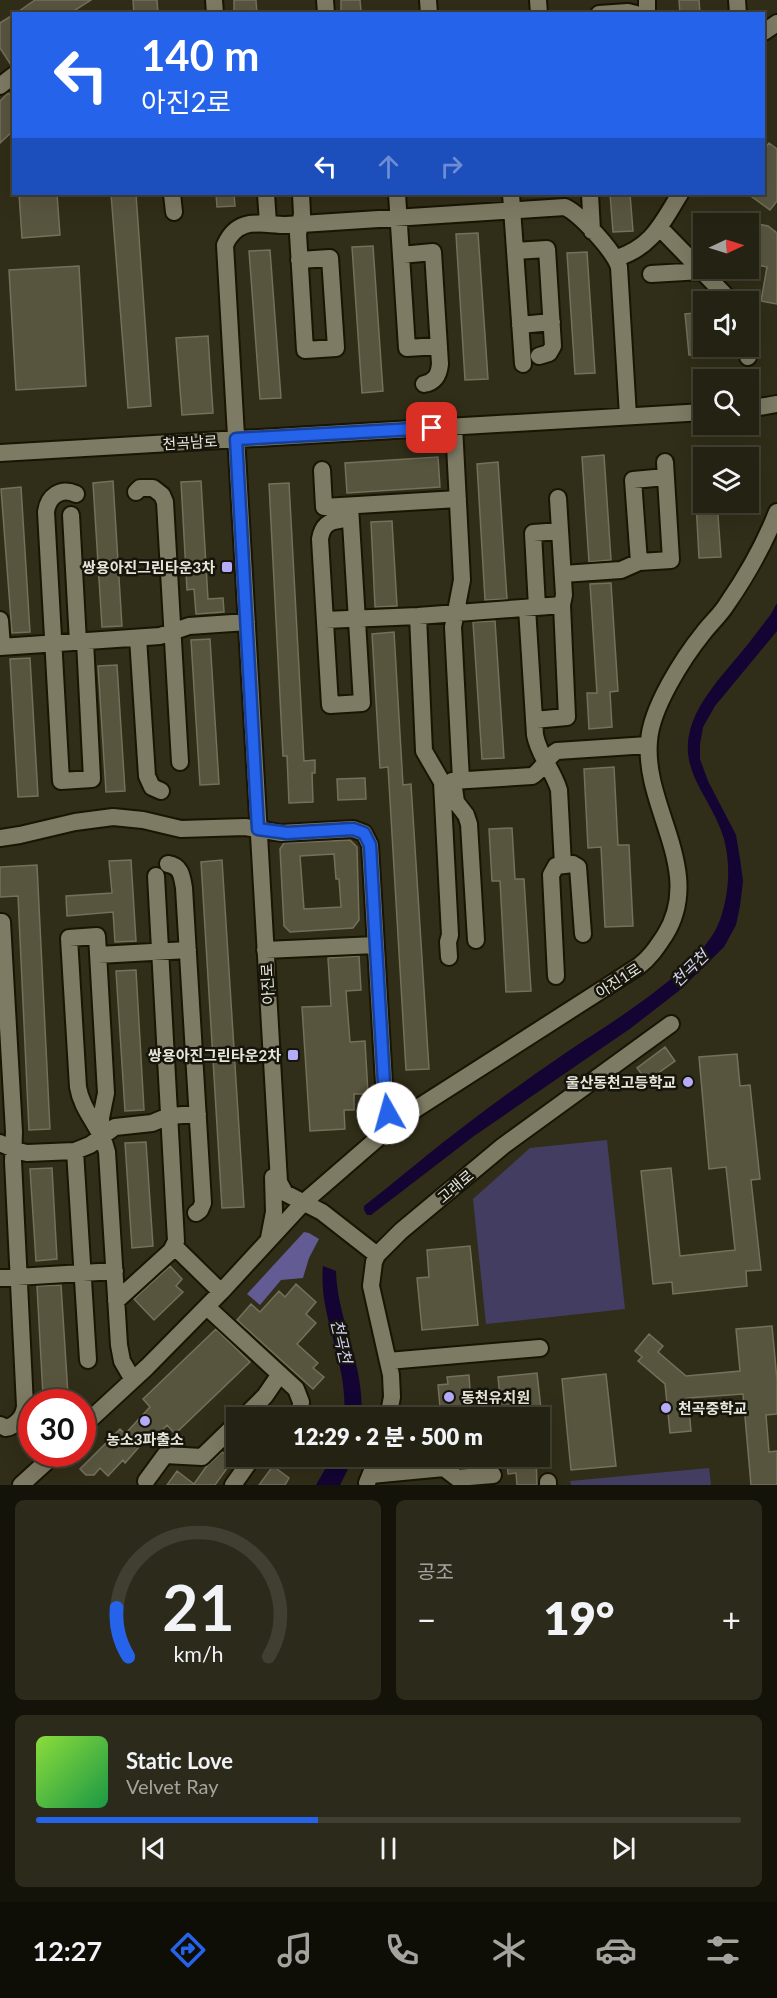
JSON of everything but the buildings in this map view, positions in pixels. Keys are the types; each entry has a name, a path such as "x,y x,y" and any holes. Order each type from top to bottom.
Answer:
{"street":[{"path":"0,86 12,77"},
{"path":"172,195 174,212"},
{"path":"266,195 268,223"},
{"path":"299,260 330,258 336,348 305,350 299,260 298,234 302,214 301,195"},
{"path":"397,195 407,348 439,346"},
{"path":"590,195 592,231"},
{"path":"628,416 620,279 616,258 637,250 659,227 679,195"},
{"path":"512,202 523,364"},
{"name":"아진로","path":"377,1255 327,1216 285,1193 279,1182 225,245 228,238 243,226 256,222 280,225 399,217 512,202 565,207 574,212 616,258"},
{"path":"659,227 693,262"},
{"path":"515,251 547,249 553,340 551,350 544,356 539,356"},
{"path":"401,255 433,252 439,371 430,383 423,384"},
{"path":"651,274 693,272"},
{"path":"710,279 721,291"},
{"path":"520,325 552,322"},
{"path":"759,407 777,404"},
{"name":"천곡남로","path":"0,453 693,413"},
{"path":"449,957 453,627 462,580 454,426"},
{"path":"322,470 324,507 458,499"},
{"path":"563,574 621,570 639,562 671,560 665,470 633,480 639,562"},
{"path":"136,492 140,488 153,488 162,495 165,502 180,762"},
{"path":"71,515 92,779 61,781 47,503 57,493 64,491 76,494"},
{"path":"534,720 567,717 562,605 564,595 558,498"},
{"path":"340,520 329,522 321,534 330,705 362,703 350,506"},
{"name":"아진1로","path":"303,1203 408,1113 639,966 655,950 676,914 678,887 673,850 654,784 648,745 652,724 664,694 702,633 726,607 756,561 772,529 777,512"},
{"path":"560,531 532,533 532,607 536,744 559,790 563,865"},
{"path":"325,620 418,616 562,605"},
{"path":"418,616 424,751 452,781 456,802 466,815 468,824 476,937 450,935"},
{"path":"0,620 1,647 160,636 189,626 247,622"},
{"path":"138,638 147,776 152,787 161,791"},
{"path":"452,781 532,776 557,751 648,745"},
{"path":"0,837 20,835 75,822 114,817 181,828 235,826 287,833 353,829 364,833 370,845 385,1100 393,1125"},
{"path":"556,976 551,875 553,868 576,864 579,867 584,934"},
{"path":"116,1301 171,1251 176,1241 160,951 162,870 178,868 182,876 188,950 203,1203 200,1210 195,1213"},
{"path":"0,922 3,922 7,1146 18,1276 24,1412 23,1416 11,1427 0,1425"},
{"path":"102,1136 84,1106 78,1087 69,938 97,936 106,1093 101,1118 102,1136 108,1164 120,1353 133,1380"},
{"path":"265,950 376,945"},
{"path":"98,955 188,950"},
{"name":"고래로","path":"377,1255 401,1231 503,1146 671,1024"},
{"path":"7,1146 27,1153 75,1151 90,1146 115,1127 152,1124 169,1116 198,1114"},
{"path":"269,1239 274,1212 273,1158 276,1138"},
{"path":"75,1151 88,1360"},
{"path":"96,1414 207,1307 303,1203"},
{"path":"174,1246 221,1292"},
{"path":"377,1255 371,1286 388,1361 392,1388 389,1407"},
{"path":"0,1278 115,1270"},
{"path":"207,1307 296,1389 300,1407"},
{"path":"388,1361 540,1348"},
{"path":"254,1407 265,1396 280,1374"},
{"path":"146,1480 165,1455 202,1457 226,1434"},
{"path":"221,1439 226,1443"},
{"path":"21,1485 41,1467"},
{"path":"233,1485 246,1467"},
{"path":"369,1480 444,1468 457,1478 493,1475"}],"shaded area":[{"path":"607,1140 625,1309 486,1324 473,1199 530,1148"},
{"path":"304,1232 319,1239 309,1258 303,1278 281,1280 260,1305 247,1294"},
{"path":"709,1468 711,1485 571,1485 570,1481"}],"water":[{"name":"천곡천","path":"777,603 777,631 715,706 703,727 700,744 700,759 708,781 736,835 743,881 736,925 724,947 680,990 631,1028 474,1136 371,1215 367,1215 364,1206 504,1096 653,993 695,957 710,938 720,920 725,900 728,859 718,824 691,769 688,738 693,721 706,697 744,650"},
{"name":"천곡천","path":"323,1266 336,1271 341,1307 356,1362 361,1407 344,1407 342,1378 325,1304"},
{"path":"326,1467 349,1467 340,1485 316,1485"}],"place":[{"name":"쌍용아진그린타운3차","path":"227,567"},
{"name":"쌍용아진그린타운2차","path":"293,1055"},
{"name":"울산동천고등학교","path":"688,1082"},
{"name":"동천유치원","path":"449,1397"},
{"name":"천곡중학교","path":"666,1408"},
{"name":"농소3파출소","path":"145,1421"}],"route":[{"path":"388,1113 385,1100 368,839 364,833 353,829 287,833 258,829 236,439 432,428"}]}
